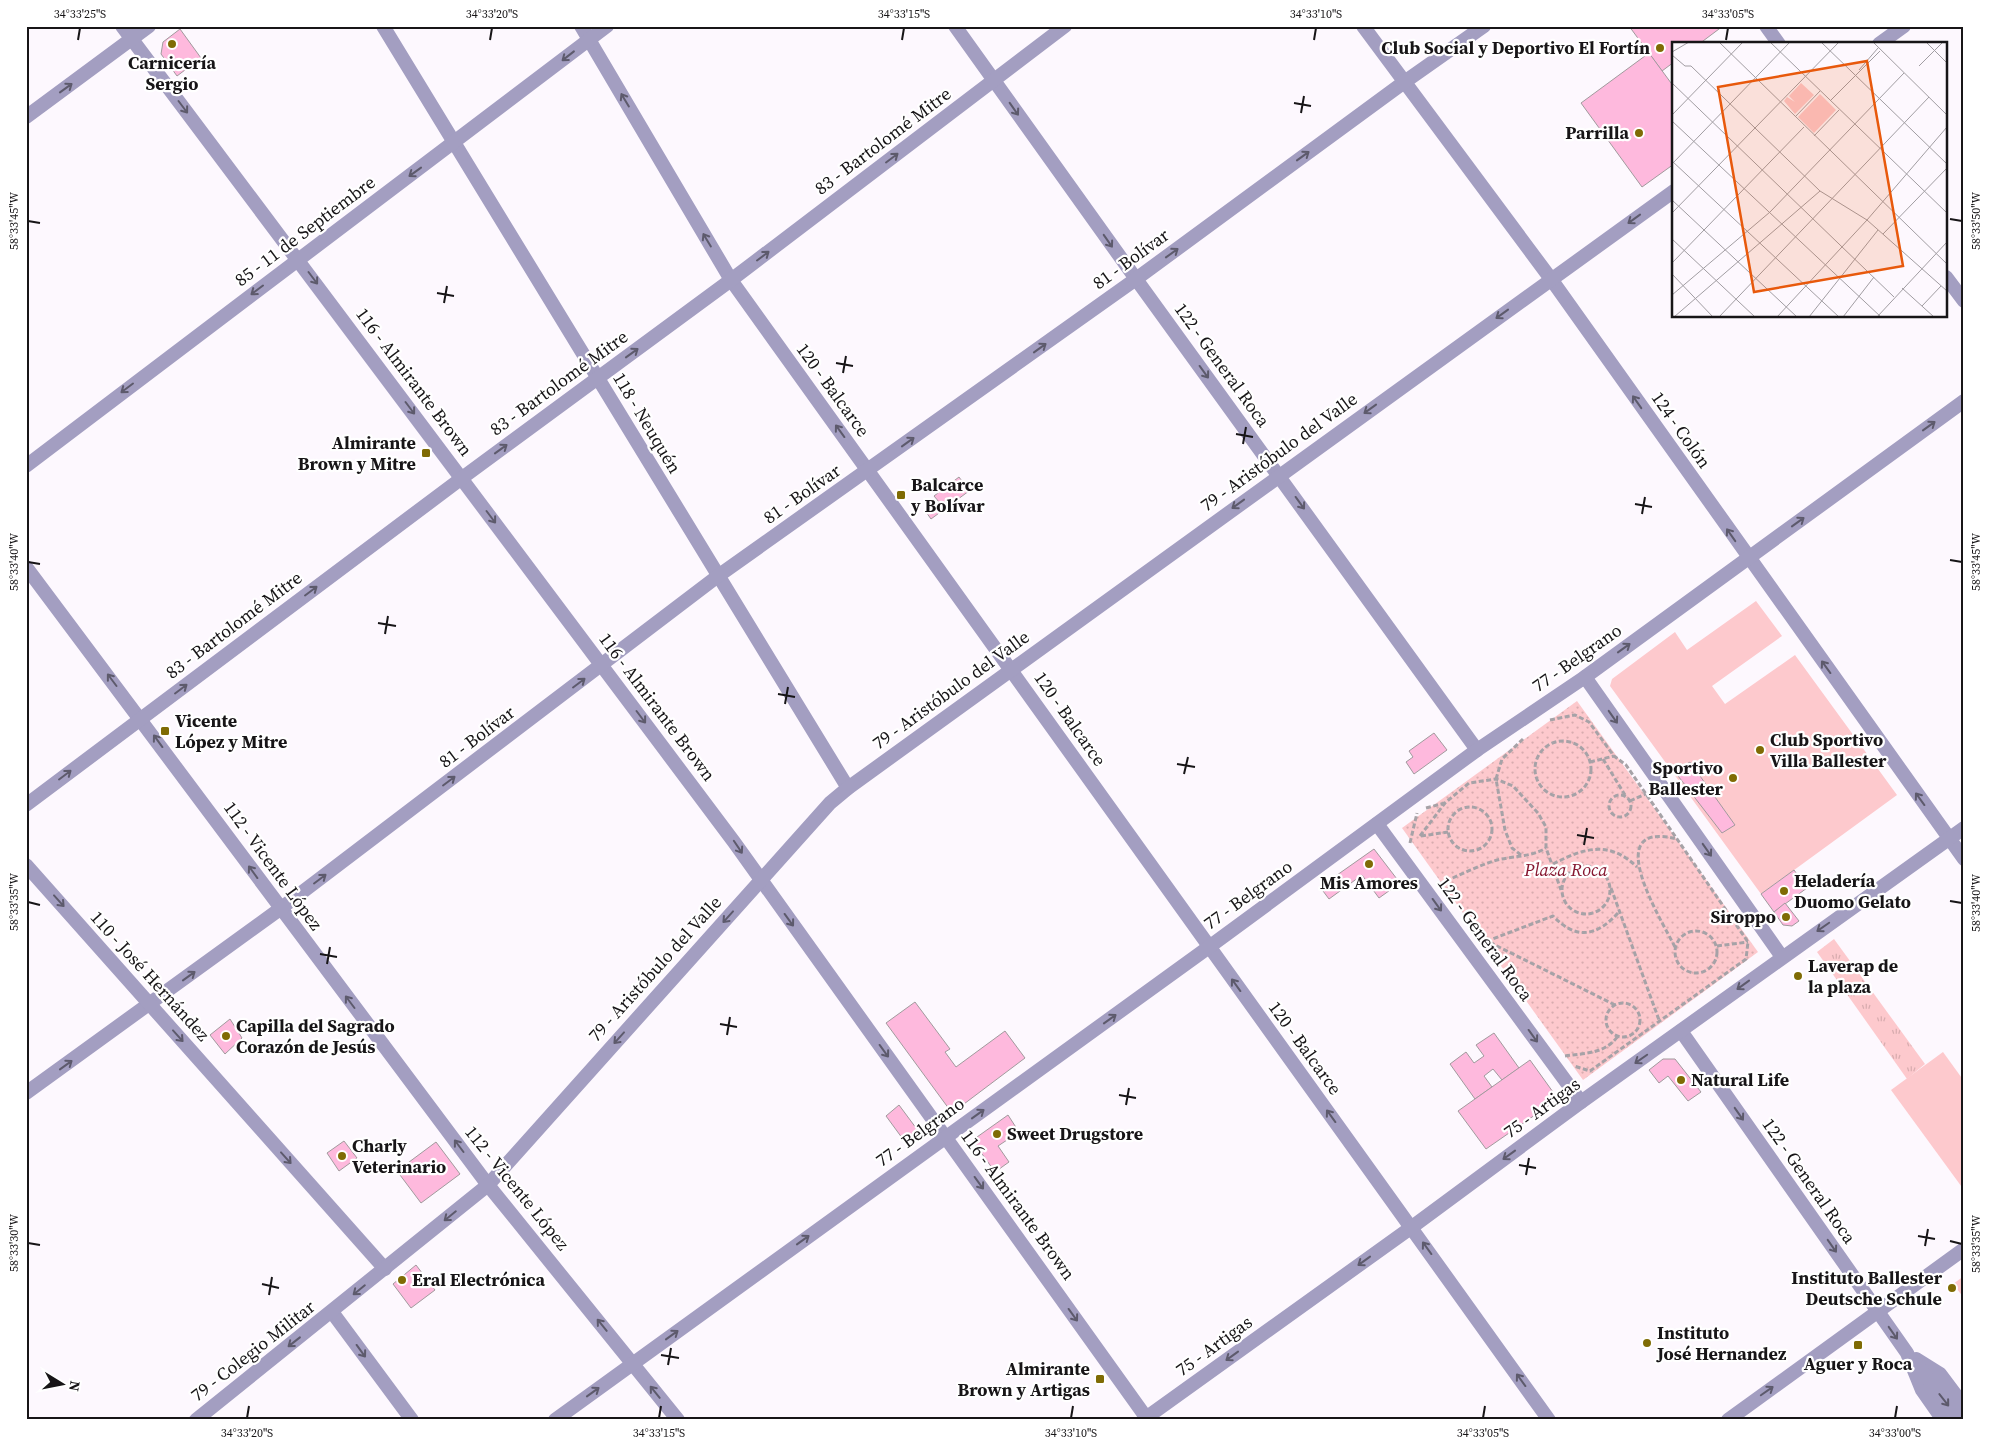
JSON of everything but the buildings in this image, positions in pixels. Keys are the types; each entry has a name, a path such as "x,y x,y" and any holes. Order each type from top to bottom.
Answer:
{"street":[{"name":"116 - Almirante Brown","path":"122,26 602,665 946,1137 1146,1419"},
{"path":"26,117 149,26"},
{"name":"118 - Neuquén","path":"383,26 848,788"},
{"name":"120 - Balcarce","path":"581,26 731,280 1550,1420"},
{"name":"85 - 11 de Septiembre","path":"26,466 298,258 454,143 607,26"},
{"name":"122 - General Roca","path":"955,26 1477,750"},
{"name":"83 - Bartolomé Mitre","path":"26,805 462,478 731,280 1065,26"},
{"name":"124 - Colón","path":"1363,26 1403,83 1551,279 1964,859"},
{"name":"81 - Bolívar","path":"26,1093 280,909 718,576 1136,279 1403,83 1484,26"},
{"path":"1766,26 1778,42"},
{"path":"1882,42 1904,26"},
{"name":"79 - Aristóbulo del Valle","path":"332,1312 488,1185 830,803 1279,474 1672,192"},
{"path":"1948,279 1964,301"},
{"name":"77 - Belgrano","path":"555,1420 1209,947 1477,750 1585,677 1964,400"},
{"name":"112 - Vicente López","path":"26,567 142,718 280,909 488,1185 678,1420"},
{"path":"1585,677 1782,957"},
{"name":"122 - General Roca","path":"1377,824 1581,1102"},
{"name":"75 - Artigas","path":"1146,1419 1581,1102 1964,828"},
{"name":"110 - José Hernández","path":"26,865 384,1269"},
{"name":"122 - General Roca","path":"1680,1031 1907,1353 1922,1390 1944,1420"},
{"path":"1728,1420 1964,1249"},
{"path":"332,1312 412,1420"},
{"name":"79 - Colegio Militar","path":"196,1420 332,1312"},
{"path":"1907,1353 1960,1420"},
{"name":"122 - General Roca","path":"1907,1353 1940,1374 1964,1406"}],"path":[{"path":"1544,724 1550,720 1575,715 1589,722 1614,756 1626,765 1748,942 1746,959 1590,1071 1565,1063 1561,1056 1599,1051 1611,1045 1618,1036"},
{"path":"1521,855 1512,848 1505,830 1496,779 1502,759 1531,732"},
{"path":"1555,742 1573,742 1580,747 1590,762 1591,771 1583,789 1565,797 1546,792 1536,776 1536,759 1547,745 1555,742"},
{"path":"1590,762 1614,756"},
{"path":"1603,759 1625,796 1630,801 1631,808 1627,815 1620,817 1610,812 1608,805 1611,798 1618,795 1625,796"},
{"path":"1448,832 1420,836 1444,803 1469,783 1496,779 1513,786 1538,813 1546,828 1546,848 1562,890 1563,898 1573,910 1588,914 1603,907 1610,893 1610,885"},
{"path":"1630,801 1646,794"},
{"path":"1410,845 1418,810 1444,803"},
{"path":"1469,808 1482,811 1491,822 1492,829 1487,843 1475,851 1468,851 1455,845 1448,832 1449,825 1456,813 1469,808"},
{"path":"1675,947 1683,935 1696,930 1709,934 1717,946 1716,960 1713,966 1700,973 1687,971 1677,961 1675,947 1649,898 1638,868 1636,858 1643,843 1656,836 1677,839"},
{"path":"1442,893 1437,885 1495,861 1521,855 1534,855 1546,848"},
{"path":"1553,864 1589,849 1600,849 1627,857 1638,868"},
{"path":"1562,890 1566,875 1579,866 1595,867 1602,871 1610,885 1659,1020"},
{"path":"1615,1005 1487,941 1553,916 1565,929 1582,933 1596,931 1606,926 1619,912"},
{"path":"1717,946 1748,942"},
{"path":"1625,1003 1635,1008 1640,1018 1640,1024 1634,1033 1623,1037 1618,1036 1612,1033 1607,1024 1608,1013 1615,1005 1625,1003"}],"green space":[{"name":"Club Sportivo Villa Ballester","path":"1756,601 1782,636 1712,686 1725,704 1795,655 1897,795 1761,894 1610,686 1612,679 1675,632 1687,650"},
{"name":"Plaza Roca","path":"1577,701 1758,952 1583,1080 1402,828"},
{"path":"1834,939 1925,1064 1907,1079 1817,952"},
{"path":"1943,1052 1964,1081 1964,1190 1891,1090"},
{"path":"1964,1276 1964,1298 1953,1284"}],"place":[{"name":"Carnicería Sergio","path":"172,44"},
{"name":"Club Social y Deportivo El Fortín","path":"1660,48"},
{"name":"Parrilla","path":"1639,133"},
{"name":"Almirante Brown y Mitre","path":"426,453"},
{"name":"Balcarce y Bolívar","path":"901,495"},
{"name":"Vicente López y Mitre","path":"165,731"},
{"name":"Club Sportivo Villa Ballester","path":"1760,750"},
{"name":"Sportivo Ballester","path":"1733,778"},
{"name":"Mis Amores","path":"1369,864"},
{"name":"Heladería Duomo Gelato","path":"1784,891"},
{"name":"Siroppo","path":"1786,917"},
{"name":"Laverap de la plaza","path":"1798,976"},
{"name":"Capilla del Sagrado Corazón de Jesús","path":"226,1036"},
{"name":"Natural Life","path":"1681,1080"},
{"name":"Sweet Drugstore","path":"997,1134"},
{"name":"Charly Veterinario","path":"342,1156"},
{"name":"Eral Electrónica","path":"402,1280"},
{"name":"Instituto Ballester Deutsche Schule","path":"1952,1288"},
{"name":"Instituto José Hernandez","path":"1647,1343"},
{"name":"Aguer y Roca","path":"1858,1345"},
{"name":"Almirante Brown y Artigas","path":"1100,1379"}]}
